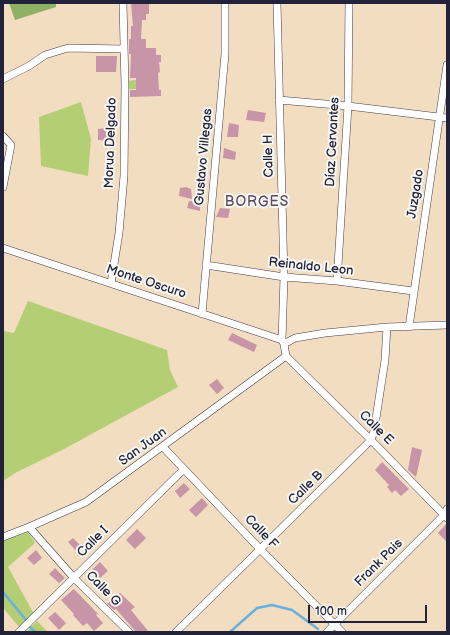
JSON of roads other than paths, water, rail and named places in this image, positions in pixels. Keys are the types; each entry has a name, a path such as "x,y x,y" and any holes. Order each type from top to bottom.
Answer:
{"street":[{"name":"Morua Delgado","path":"111,283 124,176 123,3"},
{"name":"Gustavo Villegas","path":"202,314 226,54 225,3"},
{"name":"Calle H","path":"277,3 284,277 283,342 286,356"},
{"name":"Díaz Cervantes","path":"337,281 348,106 349,3"},
{"path":"3,79 29,66 45,55 68,48 124,49"},
{"name":"Juzgado","path":"409,326 443,118 447,66"},
{"path":"279,100 348,106 443,118"},
{"path":"3,136 11,146 3,187"},
{"name":"Monte Oscuro","path":"3,248 283,342"},
{"name":"Reinaldo Leon","path":"206,265 284,277 337,281 414,291"},
{"path":"283,342 307,335 409,326 447,325"},
{"path":"371,440 374,431 385,360 387,328"},
{"name":"Calle E","path":"286,356 446,514"},
{"name":"San Juan","path":"3,538 30,528 86,502 286,356"},
{"name":"Calle B","path":"176,632 371,440"},
{"name":"Calle F","path":"163,447 260,549 342,632"},
{"name":"Calle I","path":"19,632 184,469"},
{"name":"Frank Pais","path":"327,632 446,514"},
{"name":"Calle G","path":"30,528 74,578 129,632"}],"waterway":[{"path":"3,592 26,620"},
{"path":"230,632 257,608 272,605 292,610 318,629"},
{"path":"29,626 35,632"}],"district":[{"name":"BORGES","path":"257,202"}]}
